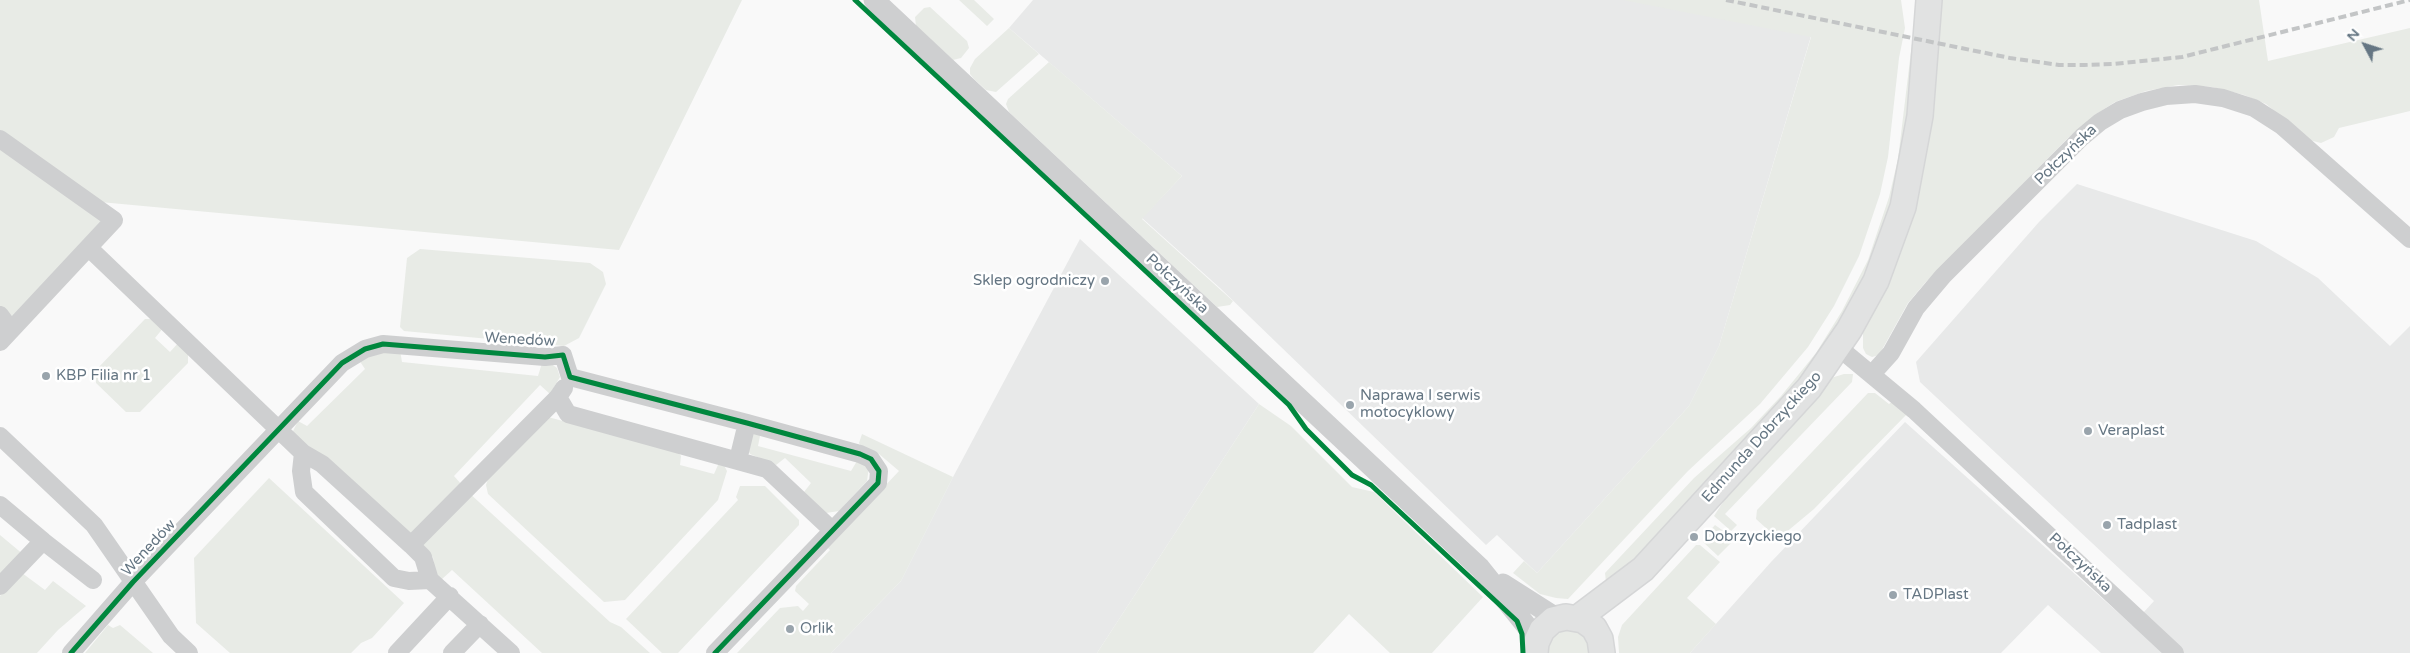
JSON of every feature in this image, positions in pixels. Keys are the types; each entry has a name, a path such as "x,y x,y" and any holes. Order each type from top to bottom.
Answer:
{"main road":[{"name":"Edmunda Dobrzyckiego","path":"1601,644 1640,572 1809,388 1838,347 1876,281 1903,207 1920,116 1929,0"},
{"name":"Edmunda Dobrzyckiego","path":"1536,646 1545,626 1568,618 1640,572"},
{"path":"1568,618 1590,625 1601,644"}],"street":[{"name":"Połczyńska","path":"874,0 1480,568 1536,646"},
{"name":"Połczyńska","path":"1872,374 1891,353 1916,308 1943,276 2082,137 2114,114 2142,102 2166,96 2194,94 2223,98 2254,108 2282,126 2410,240"},
{"path":"0,139 114,220 5,336"},
{"path":"89,248 303,453 322,464 411,545 423,557 430,580 512,653"},
{"path":"0,315 5,336"},
{"name":"Wenedów","path":"71,653 133,582 278,429 342,363 365,349 383,344 545,357 563,355 570,377"},
{"name":"Połczyńska","path":"1838,347 1914,410 2025,511 2175,653"},
{"path":"411,545 558,397 570,377 747,423 860,454 871,459 879,471 878,483 716,653"},
{"path":"558,397 568,414 767,469 832,530"},
{"path":"738,460 747,423"},
{"name":"Wenedów","path":"0,436 94,524 171,636 189,653"},
{"path":"303,453 301,471 304,492 394,578 409,581 430,580"},
{"path":"0,505 93,580"},
{"path":"0,586 43,540"},
{"name":"Połczyńska","path":"1480,568 1568,618"},
{"path":"397,653 450,596"},
{"path":"452,653 480,624"}],"shaded area":[{"path":"0,0 742,0 619,250 100,202 0,130"},
{"path":"959,0 974,0 994,19 987,26"},
{"path":"1033,0 1628,0 1811,36 1719,346 1689,406 1537,573 1497,535 1486,545 1220,288 1142,218 1182,176 1009,28"},
{"path":"1623,0 1901,0 1905,28 1899,58 1888,157 1880,194 1859,256 1834,306 1808,347 1760,404 1688,471 1568,599 1556,598 1540,594 1513,573 1524,561 1537,573 1689,406 1719,346 1811,37"},
{"path":"1938,0 2259,0 2268,61 2410,28 2410,111 2339,128 2334,137 2321,143 2309,140 2266,104 2244,95 2212,87 2178,85 2146,91 2115,102 2095,115 2067,139 1925,283 1908,303 1879,355 1872,357 1866,354 1863,348 1863,330"},
{"path":"930,7 967,41 969,48 961,58 953,60 916,26 915,17 924,8"},
{"path":"1009,28 1039,54 996,92 986,90 970,74 970,68 975,59"},
{"path":"1912,43 1917,44 1905,160 1875,262 1821,357 1607,591 1605,573 1694,478 1751,428 1781,396 1816,353 1842,311 1868,260 1889,197 1898,159"},
{"path":"1049,62 1182,176 1142,219 1233,301 1230,305 1217,307 1009,112 1006,104 1008,99"},
{"path":"0,143 103,220 16,317 8,316 0,323"},
{"path":"2077,184 2256,241 2318,278 2390,346 2410,326 2410,653 2101,653 2048,605 2001,653 1690,653 1771,562 1905,422 2132,625 2154,601 1920,382 1916,362 2039,222"},
{"path":"1080,239 1259,404 1097,653 831,653 901,581 953,477"},
{"path":"420,249 590,263 603,272 606,284 579,338 564,346 404,331 400,327 407,258"},
{"path":"145,319 156,319 164,327 155,338 170,352 179,342 188,351 188,363 140,412 126,412 96,383 96,370"},
{"path":"400,350 402,362 538,376 542,363 550,363 557,368 560,377 550,394 540,385 454,476 462,485 413,537 292,433 298,421 307,426 365,369 359,360 366,355"},
{"path":"1844,374 1853,374 1852,382 1725,514 1737,525 1731,531 1714,516 1736,482 1831,378"},
{"path":"1868,393 1875,393 1889,404 1893,401 1907,414 1814,509 1778,539 1756,519 1757,510"},
{"path":"1259,404 1291,426 1352,487 1374,492 1483,597 1432,653 1390,653 1349,614 1313,653 1097,653"},
{"path":"548,417 678,452 681,456 680,465 714,474 718,465 724,465 727,471 718,500 625,600 604,602 488,494 486,485 488,479"},
{"path":"754,433 760,436 758,446 851,471 857,461 869,467 867,481 839,511 826,513 804,492 811,483 785,458 776,465 750,454 747,448 751,435"},
{"path":"862,434 953,477 901,581 831,653 737,653 780,608 798,606 803,611 809,604 795,591 796,586 830,550 827,547 899,471 879,454 863,449 859,443"},
{"path":"269,478 404,603 372,638 361,643 351,653 230,653 196,623 194,558"},
{"path":"740,486 765,486 799,520 799,525 678,653 662,653 626,619 738,500 736,497"},
{"path":"467,491 610,622 621,627 650,653 542,653 452,570 441,580 435,572 433,557 418,542"},
{"path":"1715,525 1735,539 1718,556 1703,542 1703,538"},
{"path":"0,535 24,555 0,579"},
{"path":"1696,545 1700,545 1720,562 1687,598 1716,624 1690,653 1619,653 1618,637 1622,625"},
{"path":"22,573 45,590 53,581 86,606 58,630 37,653 0,653 0,596"},
{"path":"108,625 113,628 120,625 153,653 85,653"},
{"path":"1570,628 1582,633 1586,639 1589,653 1547,653 1548,641 1557,631"}],"railway":[{"path":"1726,0 2010,58 2059,65 2113,64 2182,57 2410,0"}],"cycle path":[{"path":"855,0 1289,405 1306,429 1352,475 1371,485 1517,621 1522,634 1523,653"},
{"path":"71,653 133,582 342,363 365,349 383,344 545,357 563,355 570,377 747,423 860,454 871,459 879,471 878,483 715,653"}],"place":[{"name":"Sklep ogrodniczy","path":"1105,281"},
{"name":"KBP Filia nr 1","path":"46,376"},
{"name":"Naprawa I serwis motocyklowy","path":"1350,405"},
{"name":"Veraplast","path":"2088,431"},
{"name":"Tadplast","path":"2107,525"},
{"name":"Dobrzyckiego","path":"1694,537"},
{"name":"TADPlast","path":"1893,595"},
{"name":"Orlik","path":"790,629"}]}
